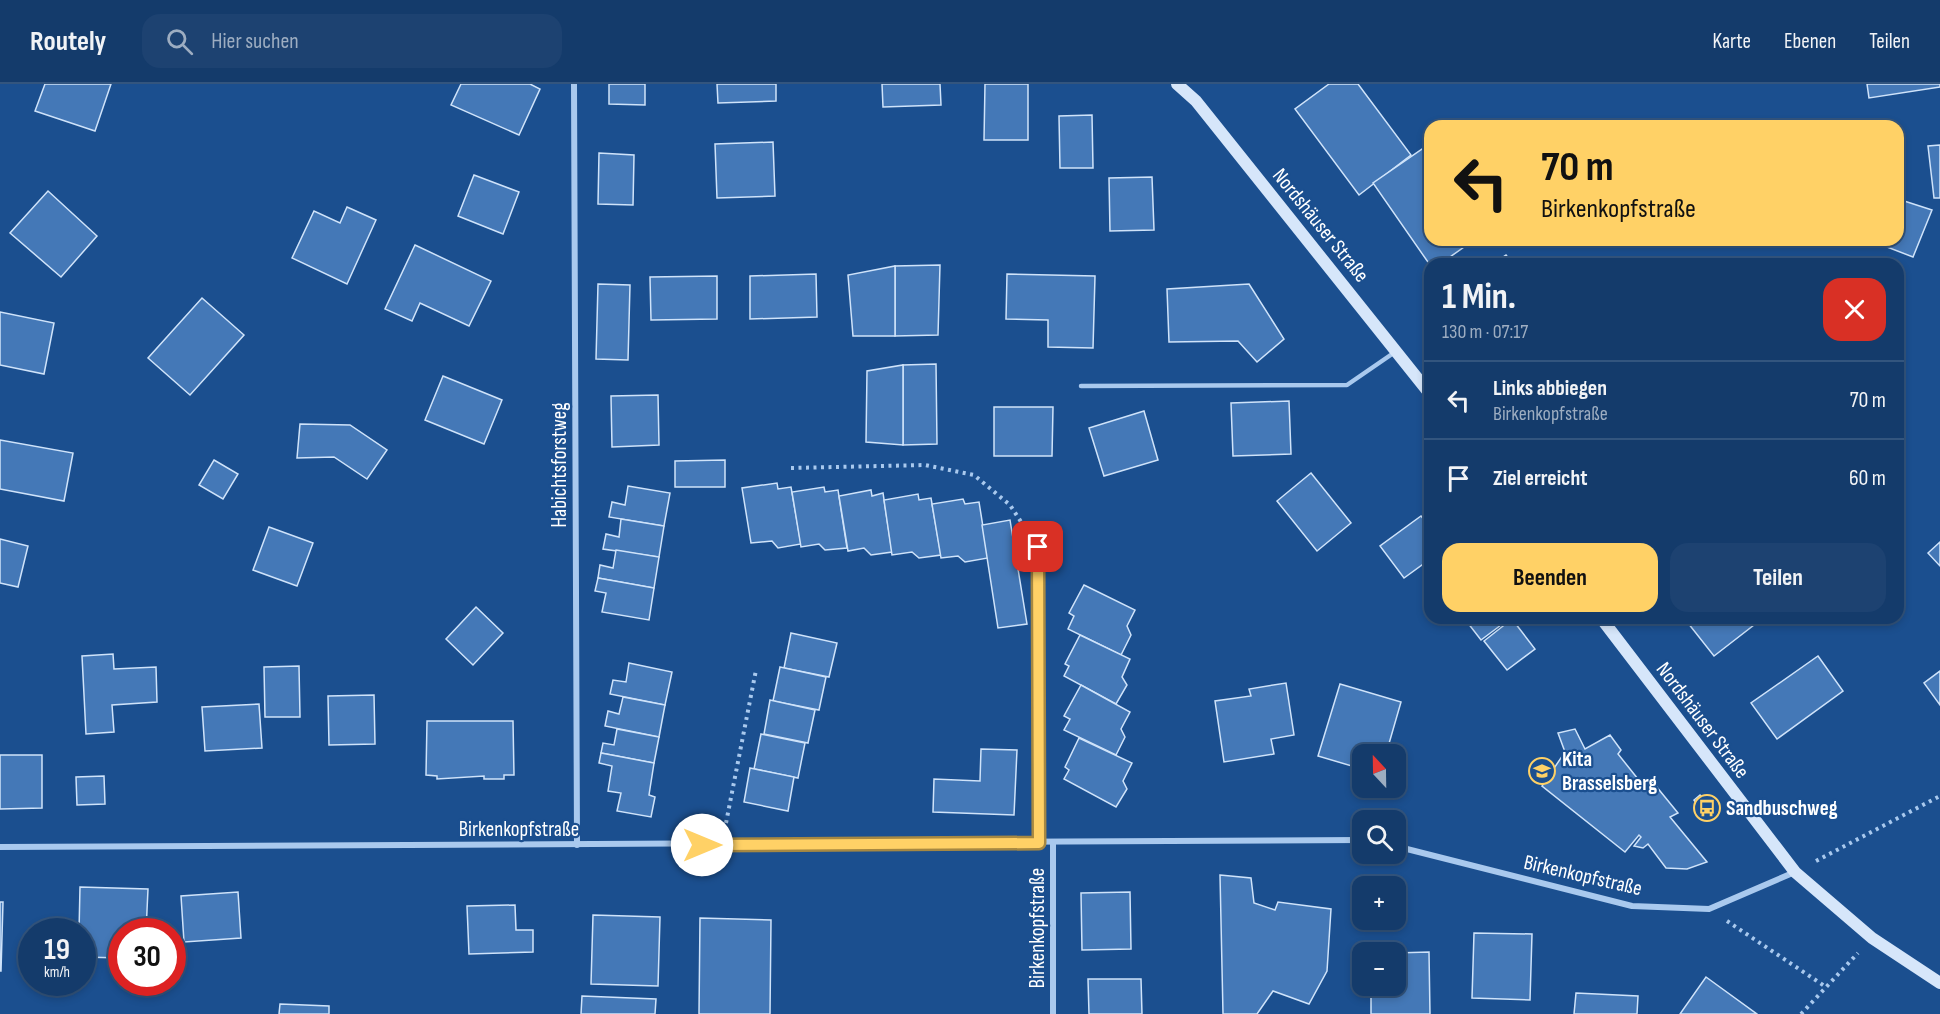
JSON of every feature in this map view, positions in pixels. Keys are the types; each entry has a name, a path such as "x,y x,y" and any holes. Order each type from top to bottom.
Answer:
{"street":[{"name":"Habichtsforstweg","path":"574,84 577,845"},
{"name":"Nordshäuser Straße","path":"1177,84 1197,101 1424,386"},
{"name":"Nordshäuser Straße","path":"1606,624 1796,872 1872,938 1940,983"},
{"name":"Birkenkopfstraße","path":"0,847 1352,840"},
{"name":"Birkenkopfstraße","path":"1053,843 1053,1014"},
{"name":"Birkenkopfstraße","path":"1406,849 1632,906 1709,909 1796,872"}],"lane":[{"path":"1081,386 1347,385 1396,350"},
{"name":"Birkenkopfstraße","path":"1038,547 1039,843"}],"path":[{"path":"792,468 925,465 974,475 1010,505 1038,547"},
{"path":"722,844 756,670"},
{"path":"1796,872 1940,796"},
{"path":"1709,909 1826,987"},
{"path":"1801,1014 1872,938"}],"building":[{"path":"45,84 111,84 95,131 35,111"},
{"path":"461,84 530,84 540,89 519,135 451,105"},
{"path":"609,84 645,84 645,105 609,104"},
{"path":"717,84 776,84 776,101 718,103"},
{"path":"882,84 940,84 941,105 883,107"},
{"path":"985,84 1028,84 1028,140 984,140"},
{"path":"1329,84 1358,84 1411,155 1359,195 1295,109"},
{"path":"1867,84 1940,84 1940,87 1869,98"},
{"path":"1092,115 1093,168 1060,168 1059,116"},
{"path":"773,142 775,196 717,198 715,144"},
{"path":"1940,145 1940,198 1934,198 1928,146"},
{"path":"1424,148 1424,246 1466,246 1448,258 1425,258 1373,183"},
{"path":"599,153 634,155 633,205 598,204"},
{"path":"474,175 519,192 503,234 458,216"},
{"path":"1152,177 1154,230 1110,231 1109,178"},
{"path":"48,191 97,236 61,277 10,233"},
{"path":"1904,201 1932,210 1913,257 1885,246 1904,246"},
{"path":"347,207 376,220 347,284 292,258 314,211 340,223"},
{"path":"415,245 491,281 469,326 420,303 412,321 385,309"},
{"path":"940,265 938,335 895,336 895,266"},
{"path":"895,266 895,336 853,336 848,275"},
{"path":"816,274 817,317 750,319 750,276"},
{"path":"1007,274 1095,276 1093,348 1048,347 1048,320 1006,319"},
{"path":"717,276 717,319 651,320 650,277"},
{"path":"598,284 630,285 628,360 596,359"},
{"path":"1249,284 1284,339 1257,362 1238,341 1169,342 1167,289"},
{"path":"202,298 244,335 190,395 148,358"},
{"path":"0,312 54,323 44,374 0,365"},
{"path":"936,364 937,444 903,445 903,365"},
{"path":"903,365 903,445 866,442 867,371"},
{"path":"443,376 502,400 484,444 425,420"},
{"path":"658,395 659,445 612,447 611,396"},
{"path":"1289,401 1291,454 1233,456 1231,403"},
{"path":"994,407 1053,407 1052,456 994,456"},
{"path":"1144,411 1158,460 1104,476 1089,428"},
{"path":"300,424 350,425 387,450 367,479 334,457 297,458"},
{"path":"0,440 73,453 64,501 0,489"},
{"path":"214,460 238,474 223,499 199,485"},
{"path":"725,460 725,487 675,487 675,461"},
{"path":"1311,473 1351,523 1317,551 1277,501"},
{"path":"777,483 778,489 791,487 801,544 778,548 772,541 751,543 742,488"},
{"path":"628,486 670,493 664,526 609,517 612,502 625,505"},
{"path":"824,487 825,492 838,490 847,548 825,550 819,544 801,547 792,492"},
{"path":"871,490 872,496 883,493 892,552 871,555 864,548 848,551 839,496"},
{"path":"918,494 919,500 931,498 941,555 919,558 912,552 892,555 884,500"},
{"path":"963,499 965,504 979,502 988,558 965,562 958,556 941,558 932,504"},
{"path":"1421,516 1424,520 1424,563 1404,578 1380,546"},
{"path":"621,519 664,526 659,557 603,549 606,534 619,537"},
{"path":"1010,520 1027,624 998,628 982,525"},
{"path":"269,527 313,543 297,586 253,570"},
{"path":"0,539 28,546 18,587 0,583"},
{"path":"1940,542 1940,566 1928,553"},
{"path":"616,550 659,557 654,588 598,578 600,565 613,568"},
{"path":"598,578 654,588 649,620 602,612 606,593 595,591"},
{"path":"1084,585 1135,610 1127,626 1131,635 1121,655 1068,629 1074,616 1069,613"},
{"path":"476,607 503,633 473,665 446,639"},
{"path":"1469,624 1502,624 1481,640"},
{"path":"1506,624 1516,624 1535,649 1507,670 1484,641"},
{"path":"1689,624 1755,624 1714,656"},
{"path":"791,633 837,643 829,677 784,668"},
{"path":"1080,635 1130,659 1122,677 1127,685 1116,704 1064,676 1069,666 1065,664"},
{"path":"113,654 114,669 156,667 157,702 112,705 114,732 86,734 82,656"},
{"path":"1818,656 1843,691 1777,739 1751,703"},
{"path":"629,663 672,672 665,705 610,694 613,680 626,682"},
{"path":"299,666 300,717 265,717 264,667"},
{"path":"780,667 826,677 819,710 773,701"},
{"path":"1940,671 1940,705 1924,683"},
{"path":"1286,683 1294,735 1271,739 1274,754 1224,762 1215,701 1251,696 1249,689"},
{"path":"1340,684 1401,702 1389,744 1352,744 1352,766 1318,756"},
{"path":"1081,685 1130,712 1121,729 1125,737 1116,755 1064,730 1070,719 1064,716"},
{"path":"374,695 375,744 329,745 328,696"},
{"path":"623,697 665,705 659,737 605,726 608,711 619,714"},
{"path":"770,700 815,710 808,743 764,734"},
{"path":"259,704 262,748 205,751 202,707"},
{"path":"427,721 513,721 514,775 504,775 504,779 484,779 484,776 437,779 437,776 426,775"},
{"path":"617,729 659,737 654,763 601,753 603,743 614,745"},
{"path":"1575,729 1585,749 1610,735 1621,750 1618,754 1642,784 1651,780 1678,813 1670,817 1707,862 1687,869 1666,868 1648,844 1643,848 1634,846 1641,837 1639,835 1625,852 1542,786 1565,752 1558,733"},
{"path":"761,734 805,743 798,778 754,769"},
{"path":"1079,738 1132,763 1123,781 1127,789 1116,807 1064,779 1069,770 1065,767"},
{"path":"981,749 1017,750 1014,815 933,812 934,779 980,781"},
{"path":"601,753 654,763 649,795 655,797 651,817 617,811 621,793 608,791 612,766 599,763"},
{"path":"0,755 42,755 42,808 0,809"},
{"path":"750,768 794,777 788,811 744,802"},
{"path":"104,776 105,804 77,805 76,777"},
{"path":"1700,795 1715,814 1709,820 1694,800"},
{"path":"1220,875 1251,878 1254,903 1275,910 1278,902 1331,909 1327,971 1309,1004 1273,991 1257,1014 1223,1014"},
{"path":"80,887 148,889 147,918 108,918 108,958 96,957 96,918 79,918"},
{"path":"238,892 241,938 186,942 186,918 182,918 181,896"},
{"path":"1130,892 1131,949 1082,950 1081,893"},
{"path":"0,902 3,902 1,971 0,971"},
{"path":"515,905 516,930 533,930 533,952 469,954 467,906"},
{"path":"593,915 660,917 658,986 591,984"},
{"path":"700,918 771,920 770,1014 699,1014"},
{"path":"1474,933 1532,934 1530,1000 1472,998"},
{"path":"1429,952 1430,1014 1371,1014 1371,996 1406,996 1406,953"},
{"path":"1706,977 1757,1014 1680,1014"},
{"path":"1088,979 1141,979 1142,1014 1089,1014"},
{"path":"1576,993 1638,996 1637,1014 1574,1014"},
{"path":"582,996 656,999 655,1014 581,1014"},
{"path":"280,1004 329,1006 329,1014 279,1014"}],"place":[{"name":"Kita Brasselsberg","path":"1542,771"},
{"name":"Sandbuschweg","path":"1707,808"}],"route":[{"path":"702,845 1039,843 1038,547"}]}
